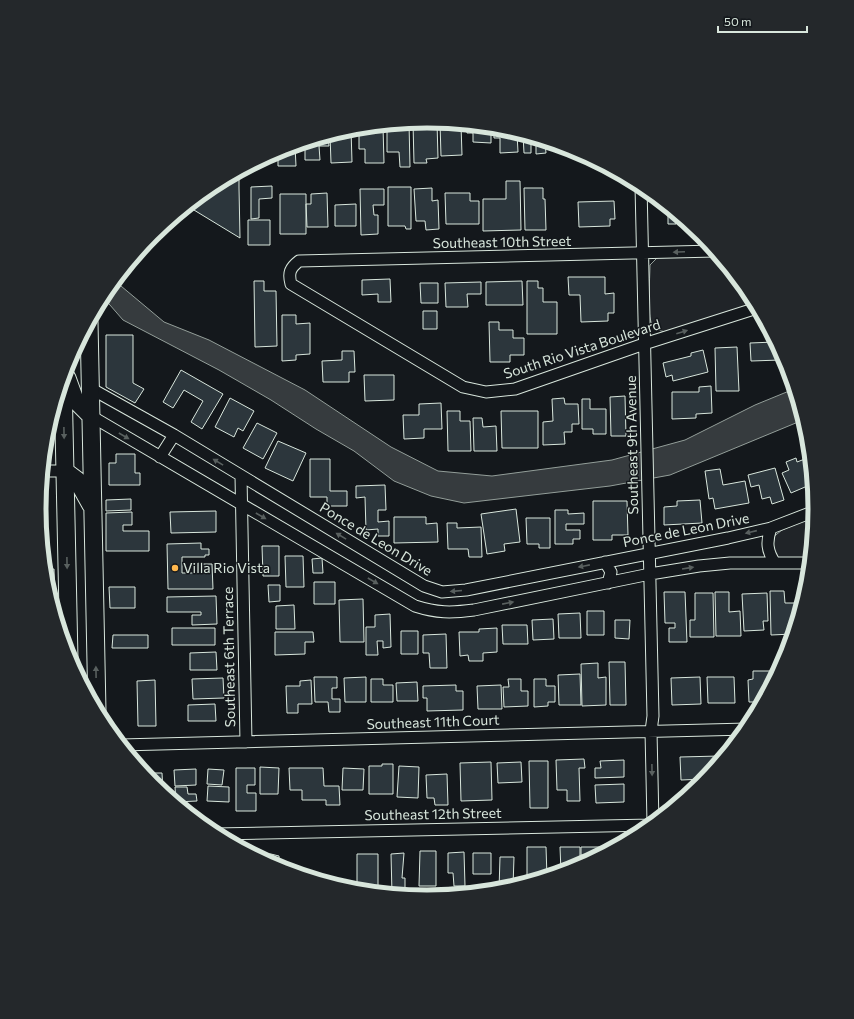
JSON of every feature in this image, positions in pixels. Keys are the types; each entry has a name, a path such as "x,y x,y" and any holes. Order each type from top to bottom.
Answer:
{"main road":[{"path":"89,333 97,700"},
{"path":"68,381 75,400 91,416"},
{"path":"63,397 68,636"},
{"path":"64,471 77,480 92,507"}],"street":[{"name":"Southeast 9th Avenue","path":"641,195 653,716 651,731 652,817"},
{"name":"Southeast 10th Street","path":"291,267 299,261 707,251"},
{"name":"South Rio Vista Boulevard","path":"291,267 288,276 291,284 463,387 486,392 515,389 644,344 751,310"},
{"name":"Ponce de Leon Drive","path":"90,388 174,435 424,586 442,592 466,590 770,528 808,514"},
{"path":"91,416 415,606 436,612 474,610 650,574 730,563 804,563"},
{"path":"160,457 174,435"},
{"path":"48,471 64,471"},
{"name":"Southeast 6th Terrace","path":"241,476 246,742"},
{"path":"770,528 767,537 767,546 775,563"},
{"path":"605,562 611,572 608,582"},
{"name":"Southeast 11th Court","path":"128,745 738,729"},
{"name":"Southeast 12th Street","path":"227,834 642,824"}],"shaded area":[{"path":"709,254 749,306 666,332 655,328 651,322 649,310 650,265 657,258 663,256"},
{"path":"120,285 164,322 209,340 305,390 391,447 438,471 492,476 612,460 685,440 755,405 789,391 798,422 670,475 610,486 464,503 431,496 394,481 354,451 271,400 219,370 123,320 107,302"},
{"path":"808,519 805,559 779,558 774,553 772,538 782,530"}],"building":[{"path":"437,128 438,158 426,159 427,163 414,163 413,129"},
{"path":"409,129 410,167 400,167 399,152 387,152 387,131"},
{"path":"440,129 461,130 462,155 441,156"},
{"path":"383,131 384,163 365,163 365,149 359,149 359,135"},
{"path":"467,131 491,134 491,143 473,142 473,133 467,133"},
{"path":"494,135 517,139 518,152 500,153 500,138 494,138"},
{"path":"351,136 352,162 331,163 330,141"},
{"path":"523,140 535,144 531,144 531,153 524,153"},
{"path":"328,141 329,146 319,146 320,160 305,160 305,149"},
{"path":"536,144 546,148 546,153 536,154"},
{"path":"295,153 296,166 278,166 278,159"},
{"path":"239,179 240,238 192,209 215,193"},
{"path":"506,181 520,181 521,230 483,231 483,199 506,199"},
{"path":"272,186 272,198 259,199 259,218 251,219 251,187"},
{"path":"388,187 411,187 411,229 406,229 405,226 388,226"},
{"path":"432,188 432,201 438,200 439,229 426,230 425,221 416,221 414,189"},
{"path":"524,188 543,188 543,199 545,199 546,230 525,230"},
{"path":"360,189 384,189 384,205 373,205 374,215 378,215 378,234 361,235"},
{"path":"327,193 328,227 307,227 306,204 311,204 311,194"},
{"path":"445,193 470,193 470,201 479,201 479,224 446,224"},
{"path":"280,194 306,194 306,234 280,234"},
{"path":"614,201 615,219 610,219 610,226 579,227 578,202"},
{"path":"356,204 356,226 335,226 335,205"},
{"path":"668,215 676,221 676,224 668,224"},
{"path":"248,220 270,220 270,245 248,245"},
{"path":"568,277 605,277 605,294 614,293 614,313 608,313 608,321 581,322 580,295 569,295"},
{"path":"390,279 391,302 378,302 378,294 362,295 362,280"},
{"path":"254,281 264,281 264,291 276,291 277,346 255,347"},
{"path":"522,281 523,305 486,305 486,282"},
{"path":"527,281 538,281 538,288 543,288 543,302 557,302 557,334 527,334"},
{"path":"481,282 481,294 467,294 468,307 446,307 445,283"},
{"path":"420,283 438,283 438,303 421,303"},
{"path":"423,311 437,311 437,329 423,329"},
{"path":"282,315 296,315 296,324 310,323 310,354 296,355 296,360 282,361"},
{"path":"489,322 499,322 499,330 513,330 513,338 524,338 524,355 510,355 510,362 490,362"},
{"path":"106,335 133,335 133,383 144,389 135,403 106,387"},
{"path":"770,342 777,360 751,361 750,343"},
{"path":"737,347 739,391 716,391 715,348"},
{"path":"703,350 708,372 673,381 672,375 666,377 663,363 691,356 691,353"},
{"path":"342,351 354,351 355,372 349,372 349,382 323,382 322,361 342,360"},
{"path":"181,370 223,394 202,429 191,422 203,401 184,390 173,408 163,402"},
{"path":"364,375 394,375 394,400 365,401"},
{"path":"711,386 712,413 696,414 696,418 672,419 672,392 699,392 699,387"},
{"path":"625,396 626,436 611,436 610,397"},
{"path":"230,398 254,411 243,431 238,428 234,437 215,427"},
{"path":"564,398 565,404 578,404 579,424 572,424 572,432 564,432 565,444 543,445 543,422 553,421 552,399"},
{"path":"582,399 590,399 590,409 606,409 606,434 593,434 593,429 582,429"},
{"path":"441,403 442,429 424,429 424,438 404,439 403,415 419,415 419,404"},
{"path":"447,411 460,411 460,421 470,421 471,451 448,451"},
{"path":"501,411 538,411 538,448 502,448"},
{"path":"473,418 482,418 483,427 496,426 497,451 474,451"},
{"path":"257,423 277,433 263,459 243,448"},
{"path":"278,441 306,453 293,481 265,468"},
{"path":"116,454 135,454 135,473 140,473 140,485 109,485 109,463 116,463"},
{"path":"796,458 797,462 805,459 807,486 791,493 782,473 789,470 786,462"},
{"path":"310,459 330,459 330,491 347,491 347,506 327,506 327,497 310,497"},
{"path":"775,468 784,500 772,504 770,497 762,499 759,485 751,487 748,475"},
{"path":"720,469 723,485 745,481 749,503 715,509 713,498 709,499 705,471"},
{"path":"385,485 386,510 378,510 378,522 389,521 389,536 378,536 378,529 366,530 365,497 356,498 356,486"},
{"path":"131,499 131,510 106,511 106,500"},
{"path":"700,500 702,523 664,525 664,507 677,506 677,501"},
{"path":"593,501 627,501 628,535 612,535 612,540 593,540"},
{"path":"516,509 520,542 504,544 505,551 487,554 481,514"},
{"path":"555,510 568,510 568,514 584,513 584,524 566,524 566,530 580,530 580,539 573,539 573,544 555,544"},
{"path":"216,511 216,532 171,533 170,512"},
{"path":"132,512 132,525 123,525 123,531 149,531 149,551 106,551 106,513"},
{"path":"394,517 426,517 426,524 437,523 438,542 394,543"},
{"path":"526,518 550,518 550,548 539,548 539,544 527,544"},
{"path":"447,523 457,523 457,528 481,527 482,557 469,557 468,549 448,549"},
{"name":"Villa Rio Vista","path":"201,543 201,549 209,549 209,555 205,555 205,557 182,557 182,573 198,573 198,564 212,564 213,589 168,589 167,544"},
{"path":"262,546 279,546 279,576 263,576"},
{"path":"285,556 303,556 304,587 286,587"},
{"path":"322,558 323,573 313,573 312,559"},
{"path":"51,569 54,569 55,590 53,584"},
{"path":"314,582 335,582 335,604 314,604"},
{"path":"268,585 280,585 280,601 269,602"},
{"path":"109,587 135,587 135,608 110,608"},
{"path":"770,591 784,591 785,603 795,603 788,632 787,634 771,635"},
{"path":"664,592 685,592 687,642 669,642 669,628 675,628 675,623 665,623"},
{"path":"715,592 729,592 729,612 740,611 741,636 716,636"},
{"path":"695,593 713,593 714,637 690,637 690,620 695,620"},
{"path":"767,593 768,621 763,621 764,630 744,631 742,594"},
{"path":"216,596 217,624 192,625 192,615 201,615 201,612 167,612 167,597"},
{"path":"363,599 364,642 340,642 339,600"},
{"path":"294,605 295,629 276,629 276,606"},
{"path":"587,611 604,611 604,635 587,635"},
{"path":"580,613 581,638 559,638 558,614"},
{"path":"390,614 391,647 383,648 383,641 377,641 378,655 366,655 366,627 375,627 375,615"},
{"path":"553,619 554,639 533,640 532,620"},
{"path":"615,620 630,620 629,639 615,638"},
{"path":"502,625 527,625 528,644 503,644"},
{"path":"172,628 215,628 215,645 172,645"},
{"path":"497,628 497,652 483,653 483,661 469,661 468,655 460,656 459,632 479,632 479,629"},
{"path":"401,631 418,631 418,654 401,654"},
{"path":"275,632 313,632 314,642 305,642 305,654 275,655"},
{"path":"446,634 447,668 430,668 429,653 423,653 423,635"},
{"path":"113,635 148,635 148,648 112,648"},
{"path":"216,652 217,670 190,670 190,653"},
{"path":"609,662 625,662 626,705 610,705"},
{"path":"598,663 598,678 606,677 606,705 582,706 581,664"},
{"path":"753,671 772,671 759,697 757,697 756,702 749,702 748,680 753,679"},
{"path":"580,674 581,705 559,705 558,675"},
{"path":"314,677 337,677 337,688 332,688 332,699 340,699 340,712 329,712 328,702 315,702"},
{"path":"366,677 366,702 345,702 344,678"},
{"path":"700,677 701,704 672,705 671,678"},
{"path":"707,677 734,677 735,703 708,703"},
{"path":"223,678 224,698 193,699 192,679"},
{"path":"371,679 383,679 383,685 393,685 393,702 371,702"},
{"path":"508,679 521,679 521,691 528,691 528,706 504,707 503,687 509,687"},
{"path":"534,679 546,679 546,686 555,686 555,702 548,702 548,706 534,707"},
{"path":"155,680 156,726 138,726 137,681"},
{"path":"311,680 312,704 298,704 298,713 287,713 286,686 300,686 300,681"},
{"path":"417,682 418,701 397,701 396,683"},
{"path":"456,685 456,691 463,691 463,710 427,711 427,698 423,698 423,686"},
{"path":"501,685 502,709 478,709 477,686"},
{"path":"215,704 216,721 188,721 188,705"},
{"path":"717,756 696,779 681,780 680,757"},
{"path":"584,759 585,768 579,768 580,801 567,801 567,790 557,790 556,760"},
{"path":"624,760 624,777 595,778 595,768 601,768 600,761"},
{"path":"529,761 548,761 548,808 530,808"},
{"path":"491,762 492,800 461,801 460,763"},
{"path":"521,762 522,782 498,783 497,763"},
{"path":"382,764 393,764 393,794 369,794 369,766 382,766"},
{"path":"399,766 419,767 418,798 397,797"},
{"path":"260,767 279,768 278,794 260,794"},
{"path":"236,768 255,768 255,785 247,785 247,793 256,793 256,811 236,811"},
{"path":"289,768 323,768 324,786 339,786 340,805 326,805 326,800 302,800 302,790 290,790"},
{"path":"343,768 364,769 363,790 342,790"},
{"path":"196,769 196,785 175,786 174,770"},
{"path":"208,769 224,770 222,785 207,784"},
{"path":"152,773 162,773 163,783"},
{"path":"447,774 448,805 435,805 434,798 427,798 426,775"},
{"path":"624,784 624,802 596,803 595,785"},
{"path":"208,786 229,787 229,802 207,801"},
{"path":"175,787 187,787 188,794 196,794 197,801 183,802 176,796"},
{"path":"527,847 546,847 547,871 527,878"},
{"path":"560,847 580,847 580,858 561,866"},
{"path":"581,847 603,847 585,856 581,855"},
{"path":"420,851 436,851 436,886 419,886"},
{"path":"464,852 465,886 454,886 453,873 448,873 448,853"},
{"path":"404,853 402,878 405,878 405,890 392,889 391,854"},
{"path":"473,853 491,853 491,874 473,874"},
{"path":"266,854 279,856 279,860"},
{"path":"357,854 378,854 378,887 357,884"},
{"path":"500,857 514,857 513,881 499,883"}],"place":[{"name":"Villa Rio Vista","path":"175,568"}]}
